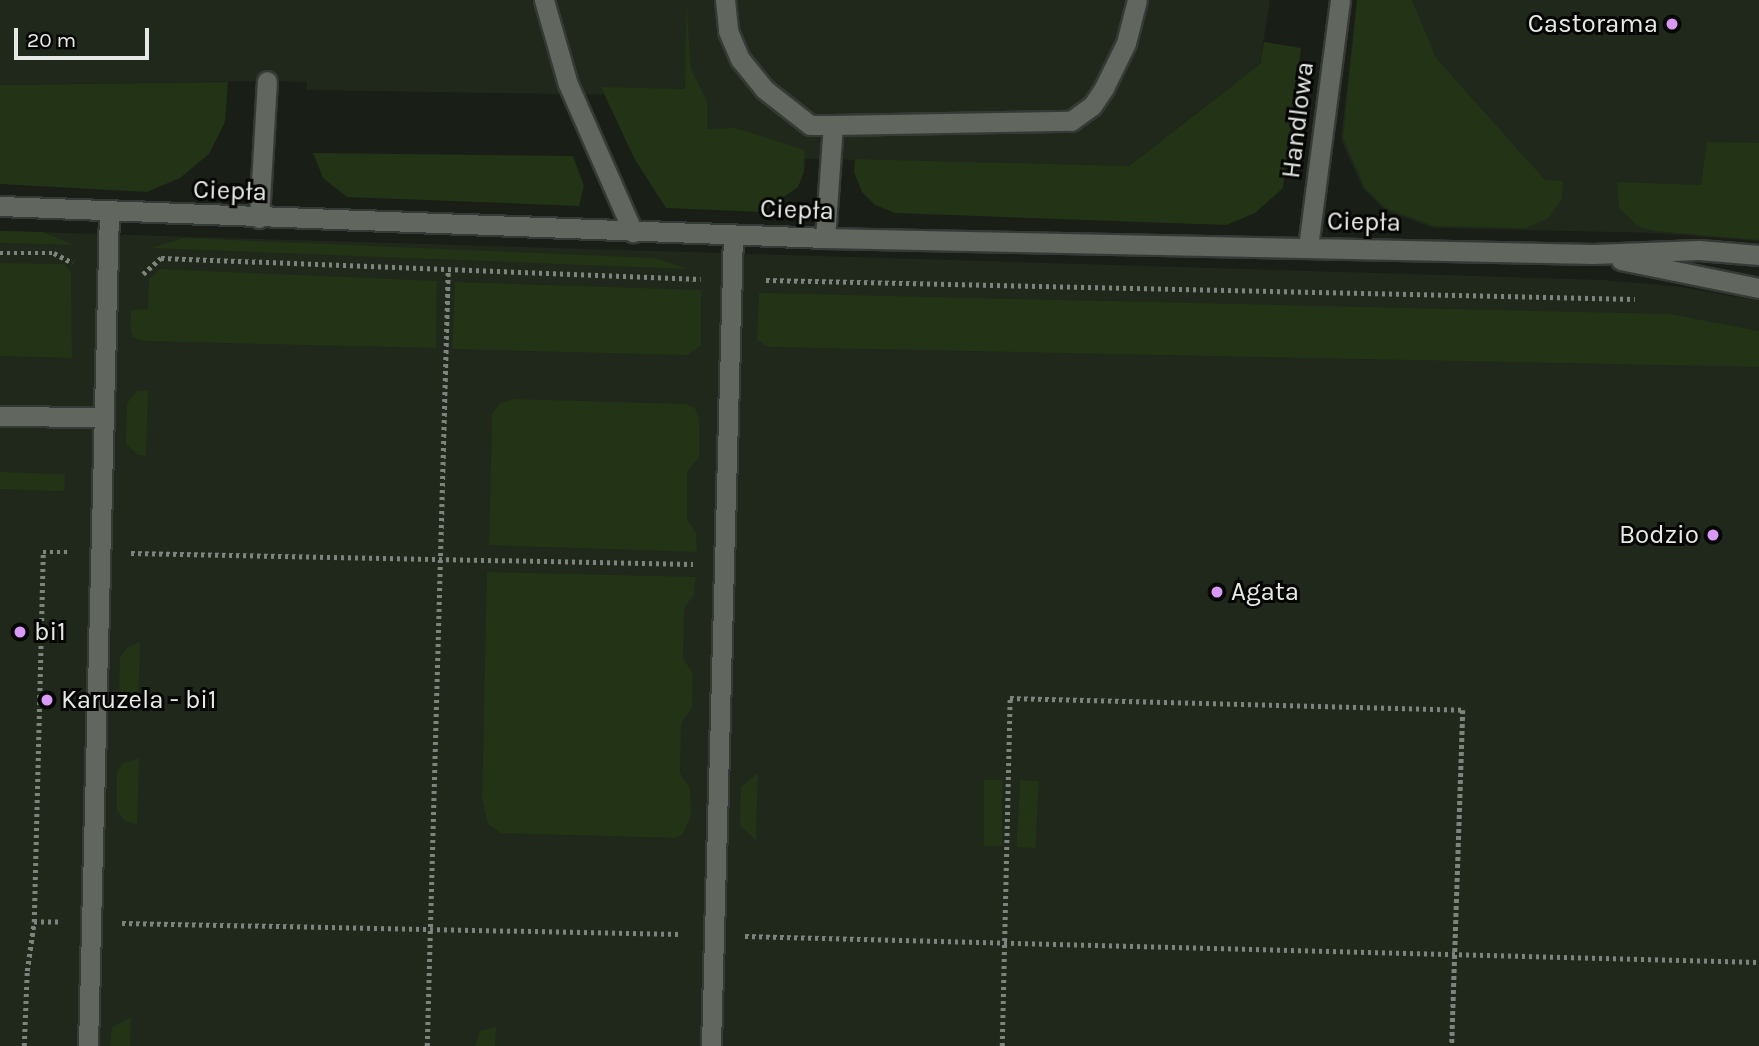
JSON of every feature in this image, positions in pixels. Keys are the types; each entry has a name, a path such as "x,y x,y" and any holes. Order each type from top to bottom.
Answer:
{"street":[{"path":"544,0 568,84 633,232"},
{"path":"725,0 728,31 740,59 764,89 810,125 1072,121 1092,106 1104,88 1126,43 1137,0"},
{"name":"Handlowa","path":"1308,247 1340,0"},
{"path":"259,218 267,81"},
{"path":"825,237 833,125"},
{"name":"Ciepła","path":"0,206 733,235 1592,254 1699,250 1759,255"},
{"path":"88,1046 109,212"},
{"path":"711,1046 733,235"},
{"name":"Ciepła","path":"1592,254 1759,288"},
{"path":"0,416 103,417"}],"path":[{"path":"0,253 54,253 72,261 83,281 109,282 139,282 146,267 162,258 733,280 1647,300"},
{"path":"426,1046 448,271"},
{"path":"24,1046 27,971 34,922 43,552 74,552 74,538"},
{"path":"100,553 725,564"},
{"path":"1002,1046 1010,698 1462,710 1452,1046"},
{"path":"34,922 715,935 1759,962"}],"shaded area":[{"path":"0,0 1270,0 1260,64 1129,166 684,156 684,96 307,90 307,82 267,81 0,85"},
{"name":"Castorama","path":"1357,0 1759,0 1759,241 1654,233 1434,228 1386,211 1363,189 1341,139"},
{"path":"0,231 1604,280 1682,287 1759,301 1759,1046 0,1046"}],"green space":[{"path":"686,0 691,69 707,101 707,129 735,128 805,150 804,172 798,187 762,212 666,208 634,158 601,87 685,89"},
{"path":"1357,0 1412,0 1436,58 1545,180 1563,181 1562,198 1549,218 1526,228 1434,226 1387,209 1365,188 1343,138"},
{"path":"1264,42 1301,48 1283,188 1255,213 1226,225 895,213 875,205 862,192 854,172 855,159 1129,166 1260,64"},
{"path":"228,82 225,122 209,154 180,178 147,192 0,184 0,85"},
{"path":"1707,142 1759,143 1759,240 1654,231 1638,226 1619,208 1617,182 1701,185"},
{"path":"313,153 573,156 584,186 579,206 347,197 323,178"},
{"path":"0,231 43,232 74,245 0,243"},
{"path":"184,238 655,258 688,269 151,248"},
{"path":"0,263 64,264 71,272 72,358 0,356"},
{"path":"160,269 437,281 436,348 143,341 133,337 130,328 131,310 148,309 149,279"},
{"path":"455,282 701,290 701,346 687,355 452,349"},
{"path":"759,293 1670,314 1759,331 1759,367 768,347 757,340"},
{"path":"148,390 146,456 138,455 126,444 127,403 137,391"},
{"path":"515,399 686,404 695,408 699,419 699,458 687,471 687,520 696,533 697,552 489,545 492,414 500,403"},
{"path":"0,472 65,474 64,491 0,489"},
{"path":"487,572 696,577 694,595 684,608 683,659 693,673 692,707 681,724 680,773 690,788 691,815 683,834 675,838 501,833 488,824 482,800"},
{"path":"140,642 138,709 127,706 119,695 120,657 128,647"},
{"path":"139,758 137,825 124,820 117,811 117,772 123,763"},
{"path":"758,773 756,840 740,826 741,787"},
{"path":"984,780 1002,780 1002,846 984,846"},
{"path":"1020,780 1039,781 1035,848 1016,847"},
{"path":"131,1017 130,1046 110,1046 112,1027"},
{"path":"496,1027 495,1046 475,1046 480,1031"}],"place":[{"name":"Castorama","path":"1672,24"},
{"name":"Bodzio","path":"1713,535"},
{"name":"Agata","path":"1217,592"},
{"name":"bi1","path":"20,632"},
{"name":"Karuzela - bi1","path":"47,700"}]}
